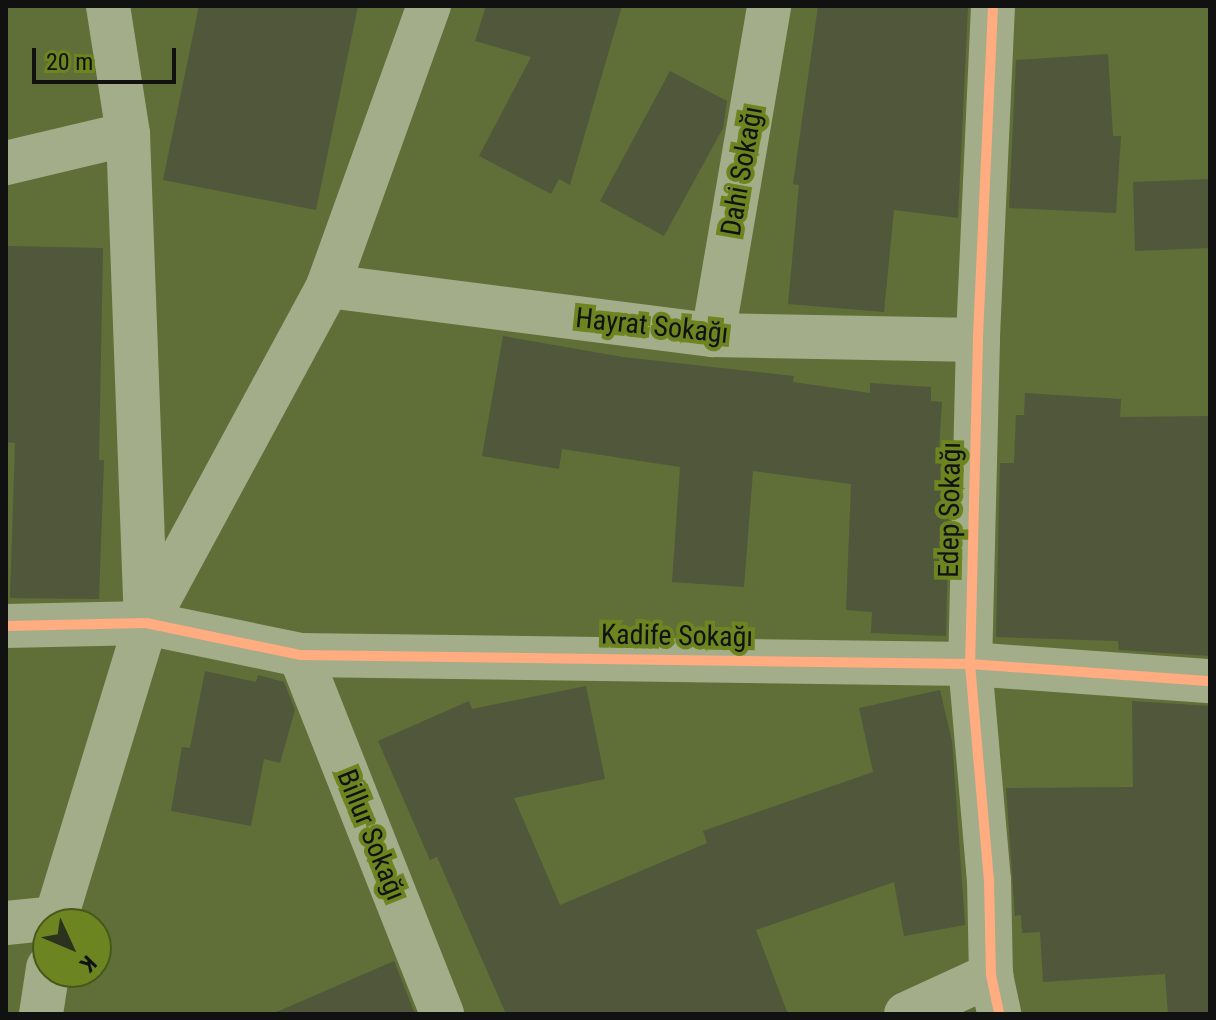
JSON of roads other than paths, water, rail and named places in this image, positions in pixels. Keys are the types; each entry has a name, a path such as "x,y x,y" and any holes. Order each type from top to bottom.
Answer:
{"street":[{"path":"108,6 128,134 146,623"},
{"path":"59,908 146,623 328,286 429,6"},
{"name":"Dahi Sokağı","path":"713,335 769,6"},
{"name":"Edep Sokağı","path":"993,6 978,340 970,664 989,880 995,994"},
{"path":"6,163 128,134"},
{"name":"Hayrat Sokağı","path":"328,286 713,335 978,340"},
{"name":"Kadife Sokağı","path":"6,626 146,623 300,655 970,664 1210,681"},
{"name":"Billur Sokağı","path":"300,655 442,1014"},
{"path":"6,923 32,922"},
{"path":"41,1014 45,988"},
{"path":"906,1014 995,994"}]}
